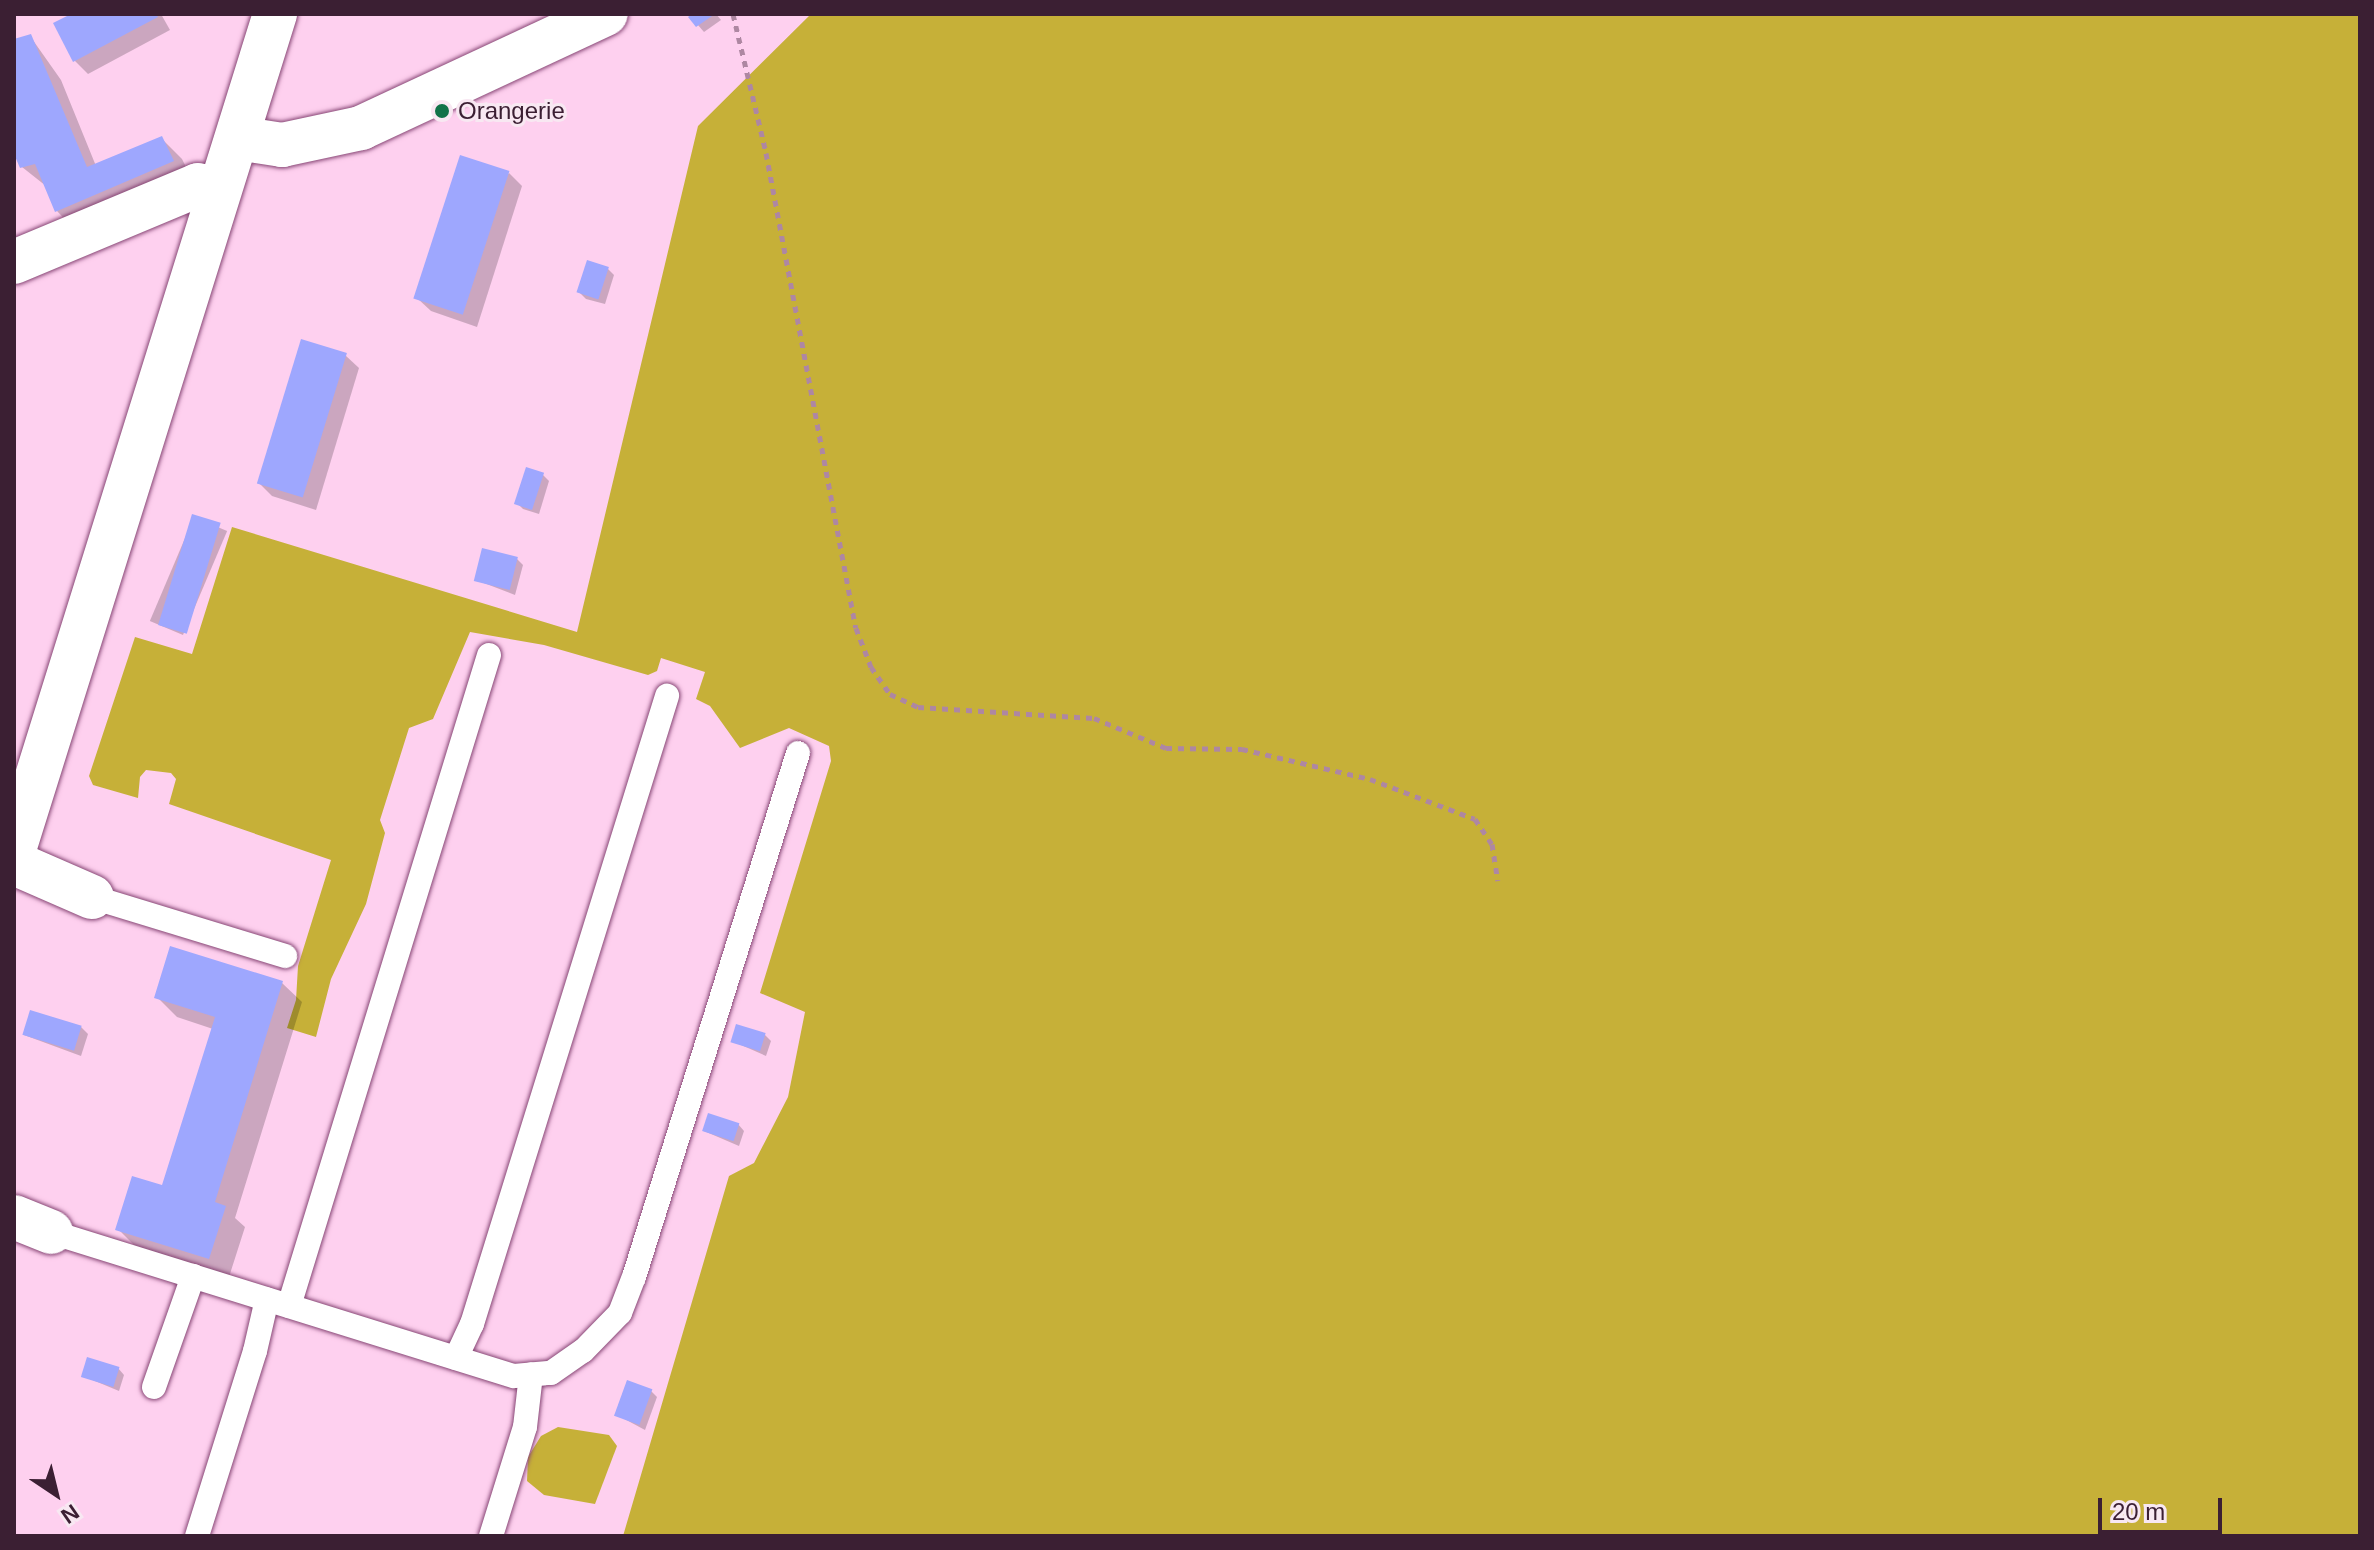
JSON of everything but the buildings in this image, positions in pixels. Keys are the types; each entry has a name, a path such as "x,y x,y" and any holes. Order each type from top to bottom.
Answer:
{"street":[{"path":"14,850 275,14"},
{"path":"237,138 282,145 361,128 606,14"},
{"path":"14,262 198,185 219,189"},
{"path":"14,863 92,897"}],"lane":[{"path":"197,1536 255,1351 278,1303 489,655"},
{"path":"456,1358 472,1324 667,696"},
{"path":"32,1225 514,1376 551,1373 583,1351 620,1313 798,753"},
{"path":"92,897 285,956"},
{"path":"154,1387 193,1276"},
{"path":"491,1536 525,1427 531,1374"}],"path":[{"path":"733,14 766,153 856,628 871,667 890,694 918,707 1094,718 1166,748 1242,749 1370,779 1475,819 1492,844 1498,881"}],"shaded area":[{"path":"811,14 2360,14 2360,1536 623,1536 729,1176 754,1163 788,1097 805,1012 760,993 831,761 829,746 789,728 740,748 710,706 696,699 705,672 661,658 657,671 648,675 544,645 470,632 433,719 409,728 380,820 385,833 366,904 331,979 316,1037 287,1028 296,1000 298,966 331,860 169,804 176,779 171,773 146,770 140,777 138,798 93,785 89,776 135,637 192,654 232,527 577,632 698,126"},
{"path":"558,1427 609,1435 617,1446 595,1504 544,1495 527,1481 528,1457 541,1436"}],"place":[{"name":"Orangerie","path":"442,111"}]}
